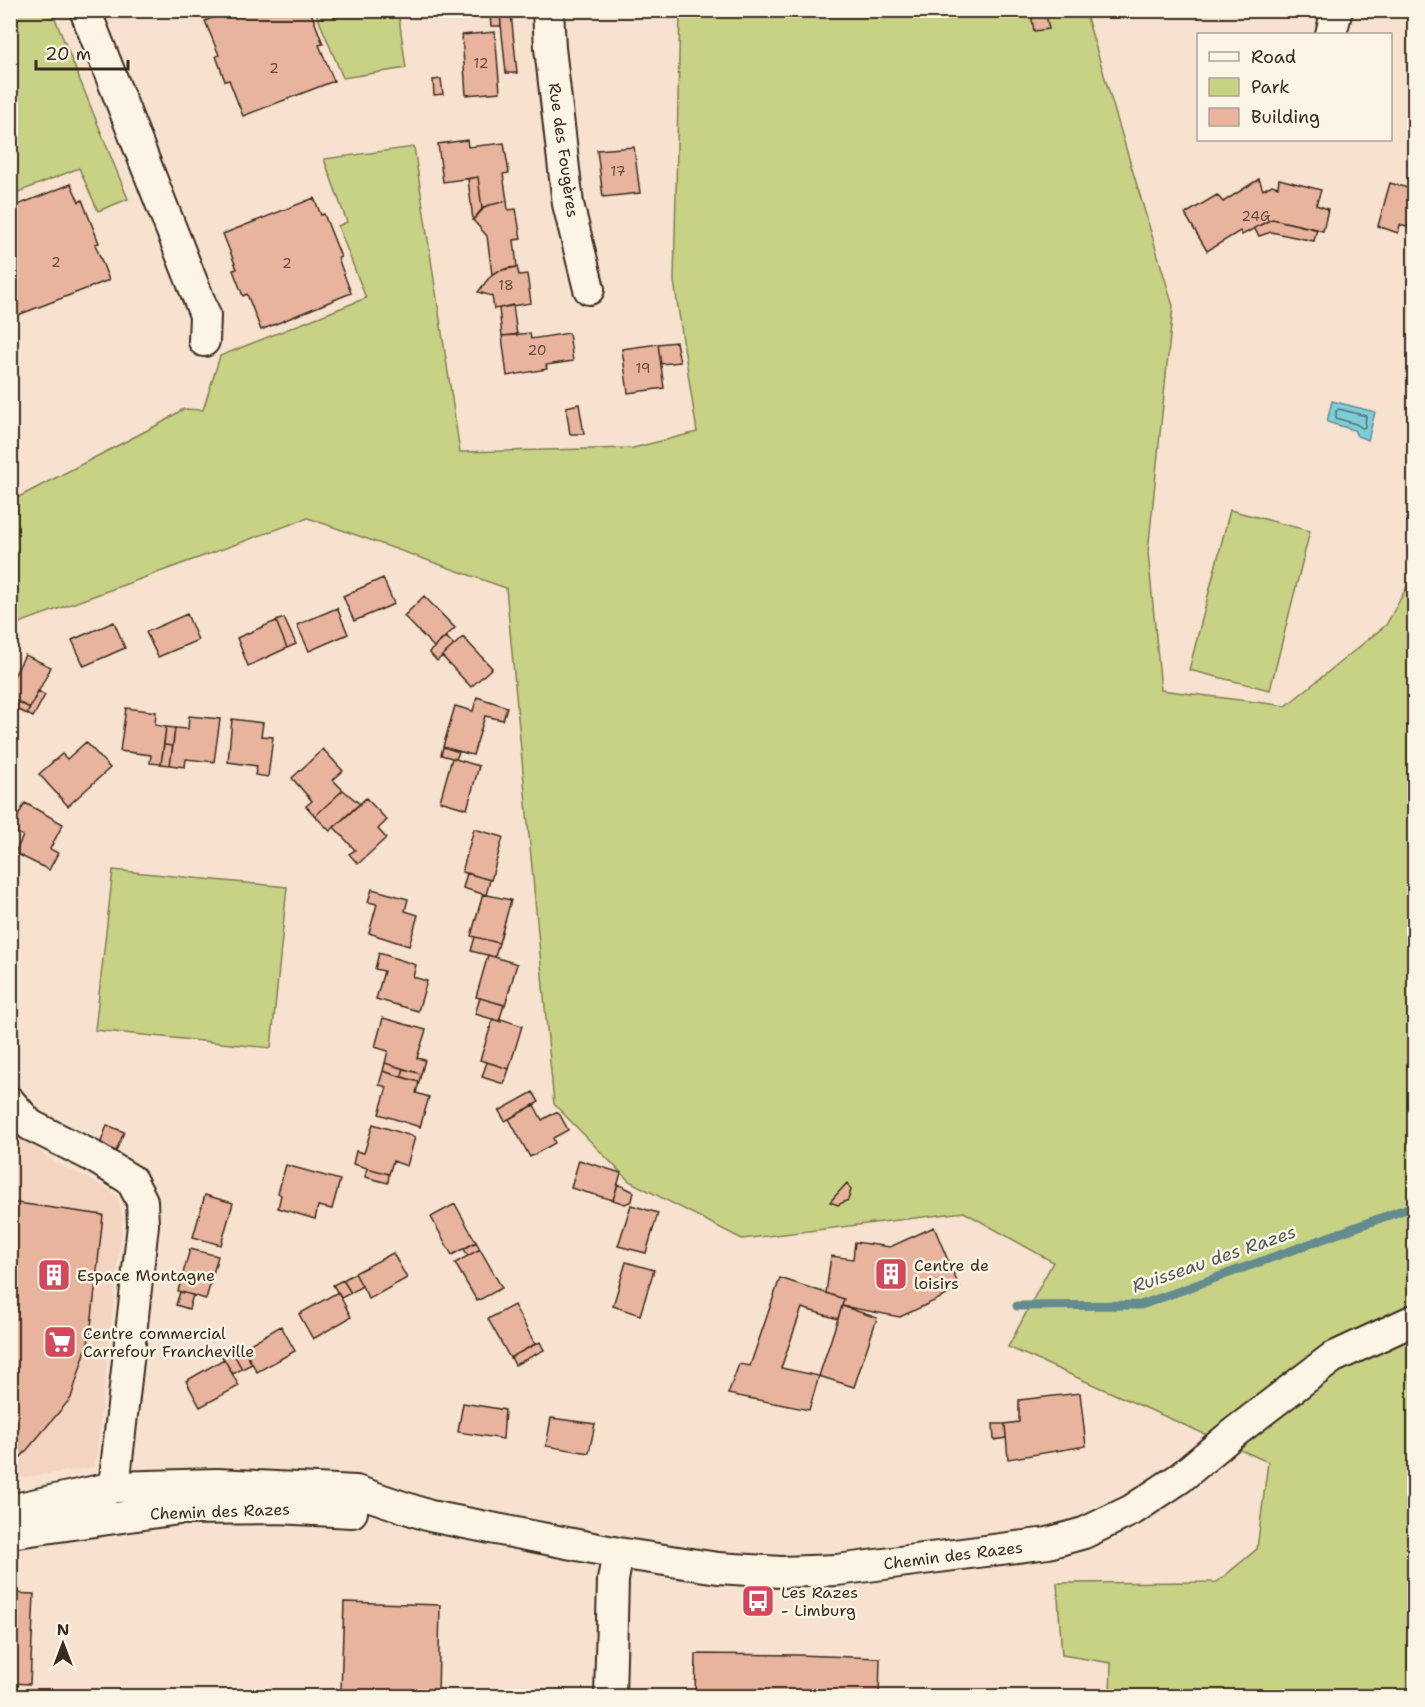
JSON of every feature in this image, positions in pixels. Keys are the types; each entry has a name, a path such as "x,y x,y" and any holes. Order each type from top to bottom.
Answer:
{"street":[{"path":"85,10 205,315 204,341"},
{"name":"Rue des Fougères","path":"548,10 550,48 568,204 589,289"},
{"path":"1331,33 1337,10"},
{"path":"10,1102 30,1125 92,1156 131,1180 142,1201 143,1225 114,1487"},
{"name":"Chemin des Razes","path":"10,1510 114,1487 217,1484 356,1491 430,1516 618,1553 718,1568 781,1572 837,1570 1048,1544 1084,1533 1132,1510 1180,1478 1235,1432 1332,1358 1414,1320"},
{"name":"Chemin des Razes","path":"10,1531 114,1487"},
{"name":"Chemin des Razes","path":"10,1531 179,1509 278,1508 430,1516"},
{"path":"610,1696 613,1580 618,1553"}],"shaded area":[{"name":"Centre commercial Carrefour Francheville","path":"10,1130 54,1162 107,1188 117,1197 123,1218 95,1467 11,1479"}],"green space":[{"path":"11,10 52,11 128,199 98,211 79,168 11,195"},
{"path":"315,11 398,11 406,68 343,78"},
{"path":"680,11 1085,11 1173,306 1148,552 1161,690 1286,706 1386,625 1414,574 1414,1696 1110,1696 1111,1663 1062,1655 1057,1583 1217,1582 1257,1549 1268,1462 1008,1347 1053,1262 964,1212 742,1239 629,1181 554,1104 506,588 308,518 11,626 11,501 163,422 183,409 203,410 220,356 366,298 338,226 347,222 324,159 414,147 460,452 633,448 697,432 674,281"},
{"path":"1230,510 1310,531 1270,690 1189,670"},
{"path":"113,870 287,887 271,1048 95,1030"}],"water":[{"path":"1332,401 1375,412 1368,440 1357,436 1354,430 1327,422"}],"building":[{"path":"230,10 310,10 323,44 319,45 334,81 243,116 229,80 225,81 216,56 219,55 205,21"},
{"path":"1045,10 1049,29 1034,31 1031,13"},
{"path":"511,13 517,73 506,73 500,14"},
{"path":"500,14 501,26 491,26 490,15"},
{"path":"495,32 500,92 466,95 462,35"},
{"path":"441,79 443,94 434,95 433,80"},
{"path":"467,140 468,147 504,143 509,173 503,174 507,201 482,209 478,177 443,182 438,144"},
{"path":"634,147 640,193 603,197 597,150"},
{"path":"478,177 482,209 473,220 468,179"},
{"path":"1259,179 1263,190 1272,185 1278,187 1279,179 1321,190 1316,205 1328,209 1323,231 1272,219 1242,235 1240,231 1207,251 1185,214 1217,195 1223,202"},
{"path":"1390,183 1411,189 1411,185 1414,185 1414,229 1400,225 1398,233 1378,226"},
{"path":"71,184 79,202 82,200 99,243 95,244 109,280 18,315 10,298 10,208"},
{"path":"314,198 321,215 324,214 341,257 338,258 351,293 261,330 247,294 243,296 233,270 237,269 223,234"},
{"path":"507,201 508,210 516,209 521,239 514,240 517,267 492,274 487,236 473,220 486,206"},
{"path":"1272,219 1317,229 1314,241 1271,232 1259,236 1254,228"},
{"path":"517,267 519,275 527,274 531,303 494,309 492,296 478,292 498,271"},
{"path":"513,305 517,335 502,336 499,308"},
{"path":"530,333 531,339 569,333 573,361 546,365 547,369 507,376 502,336"},
{"path":"676,342 680,362 661,364 658,344"},
{"path":"658,344 664,388 628,393 622,349"},
{"path":"579,404 584,434 570,434 566,407"},
{"path":"383,578 394,604 354,621 343,596"},
{"path":"424,596 455,628 434,647 404,616"},
{"path":"337,608 348,634 309,651 297,625"},
{"path":"187,614 198,640 158,657 146,632"},
{"path":"284,618 296,644 287,648 276,621"},
{"path":"276,621 287,648 248,666 237,638"},
{"path":"114,622 125,648 84,666 72,640"},
{"path":"446,637 454,645 437,661 429,652"},
{"path":"463,637 492,668 471,687 442,656"},
{"path":"25,655 51,667 30,708 10,698 10,684"},
{"path":"38,691 45,695 33,717 27,714"},
{"path":"477,697 507,707 503,720 485,716 473,755 443,747 455,706 473,711"},
{"path":"10,698 30,708 27,714 10,706"},
{"path":"126,708 156,712 155,725 166,727 161,764 150,763 151,755 120,751"},
{"path":"189,716 220,719 214,762 186,759 185,767 170,765 175,728 188,729"},
{"path":"232,719 263,723 261,736 273,737 268,777 255,775 257,766 228,762"},
{"path":"166,727 175,728 173,746 164,745"},
{"path":"86,742 110,768 68,806 39,774 62,754 67,759"},
{"path":"164,745 173,746 170,765 161,764"},
{"path":"443,747 459,752 456,759 441,755"},
{"path":"323,749 343,771 333,780 343,790 315,816 306,806 312,801 292,778"},
{"path":"452,758 479,766 467,809 440,801"},
{"path":"343,790 360,804 330,831 315,816"},
{"path":"366,798 387,820 378,829 386,838 358,864 349,854 355,850 334,827"},
{"path":"25,803 63,824 50,849 58,853 49,870 15,853 23,836 11,829"},
{"path":"474,829 503,837 491,880 462,872"},
{"path":"467,873 490,880 486,895 463,888"},
{"path":"372,889 408,899 405,911 418,915 409,946 369,933 377,904 368,902"},
{"path":"483,894 511,900 499,943 471,936"},
{"path":"475,937 499,943 495,957 471,951"},
{"path":"379,953 416,965 413,977 427,981 418,1011 376,999 384,971 375,969"},
{"path":"488,955 517,964 505,1005 476,997"},
{"path":"480,998 504,1005 499,1021 475,1014"},
{"path":"383,1018 426,1030 417,1058 425,1060 421,1074 385,1063 388,1051 375,1047"},
{"path":"493,1019 501,1022 501,1019 522,1026 509,1069 480,1060"},
{"path":"487,1062 509,1069 504,1084 482,1077"},
{"path":"385,1063 404,1069 401,1077 383,1071"},
{"path":"404,1069 421,1074 419,1082 401,1077"},
{"path":"383,1071 419,1082 416,1093 429,1097 420,1127 379,1114 387,1087 379,1085"},
{"path":"533,1092 539,1102 505,1121 499,1111"},
{"path":"534,1105 542,1120 556,1112 568,1130 553,1138 555,1143 530,1157 509,1119"},
{"path":"373,1124 415,1137 407,1166 393,1161 389,1174 353,1164 356,1151 364,1153"},
{"path":"107,1125 124,1132 116,1151 100,1145"},
{"path":"579,1160 621,1173 613,1200 571,1188"},
{"path":"286,1165 340,1180 332,1209 318,1206 315,1219 278,1208 281,1195 278,1193"},
{"path":"367,1168 389,1174 388,1183 365,1177"},
{"path":"847,1183 851,1190 848,1200 838,1205 830,1202"},
{"path":"618,1184 634,1192 632,1201 625,1204 613,1200"},
{"path":"205,1195 233,1203 221,1245 193,1237"},
{"name":"Espace Montagne","path":"10,1202 103,1215 90,1336 71,1398 21,1457 10,1449"},
{"path":"455,1204 476,1242 452,1255 431,1217"},
{"path":"631,1205 658,1213 646,1253 618,1246"},
{"name":"Centre de loisirs","path":"934,1227 960,1289 900,1317 842,1306 844,1299 826,1293 831,1256 853,1259 855,1242 890,1247"},
{"path":"476,1242 480,1249 468,1256 464,1249"},
{"path":"190,1249 218,1256 206,1299 178,1291"},
{"path":"480,1249 502,1288 477,1301 455,1263"},
{"path":"393,1253 407,1278 369,1299 355,1273"},
{"path":"626,1262 654,1270 640,1315 613,1306"},
{"path":"355,1273 362,1286 351,1293 343,1280"},
{"path":"780,1278 844,1299 838,1319 802,1308 781,1368 819,1376 809,1410 728,1394 739,1364 750,1366"},
{"path":"343,1280 351,1293 341,1298 333,1285"},
{"path":"180,1292 193,1295 189,1309 176,1305"},
{"path":"338,1292 351,1317 313,1339 299,1314"},
{"path":"514,1305 535,1344 510,1358 488,1319"},
{"path":"842,1306 877,1318 854,1387 819,1376"},
{"path":"281,1326 295,1351 257,1372 243,1348"},
{"path":"239,1342 252,1364 242,1369 230,1347"},
{"path":"540,1342 544,1350 515,1365 511,1357"},
{"path":"230,1347 242,1369 233,1374 220,1353"},
{"path":"224,1359 239,1386 200,1407 186,1381"},
{"path":"1080,1393 1086,1446 1008,1459 1005,1424 1019,1422 1019,1400"},
{"path":"463,1403 505,1410 503,1439 458,1432"},
{"path":"551,1418 595,1424 589,1453 546,1446"},
{"path":"993,1424 1005,1424 1006,1438 994,1440"},
{"path":"10,1593 34,1594 30,1684 10,1683"},
{"path":"344,1602 440,1605 438,1696 341,1692"},
{"path":"696,1654 880,1658 879,1696 695,1696"}],"waterway":[{"name":"Ruisseau des Razes","path":"1017,1306 1141,1305 1414,1206"}],"place":[{"name":"Centre de loisirs","path":"891,1274"},
{"name":"Espace Montagne","path":"54,1275"},
{"name":"Centre commercial Carrefour Francheville","path":"60,1342"},
{"name":"Les Razes - Limburg","path":"758,1601"}]}
